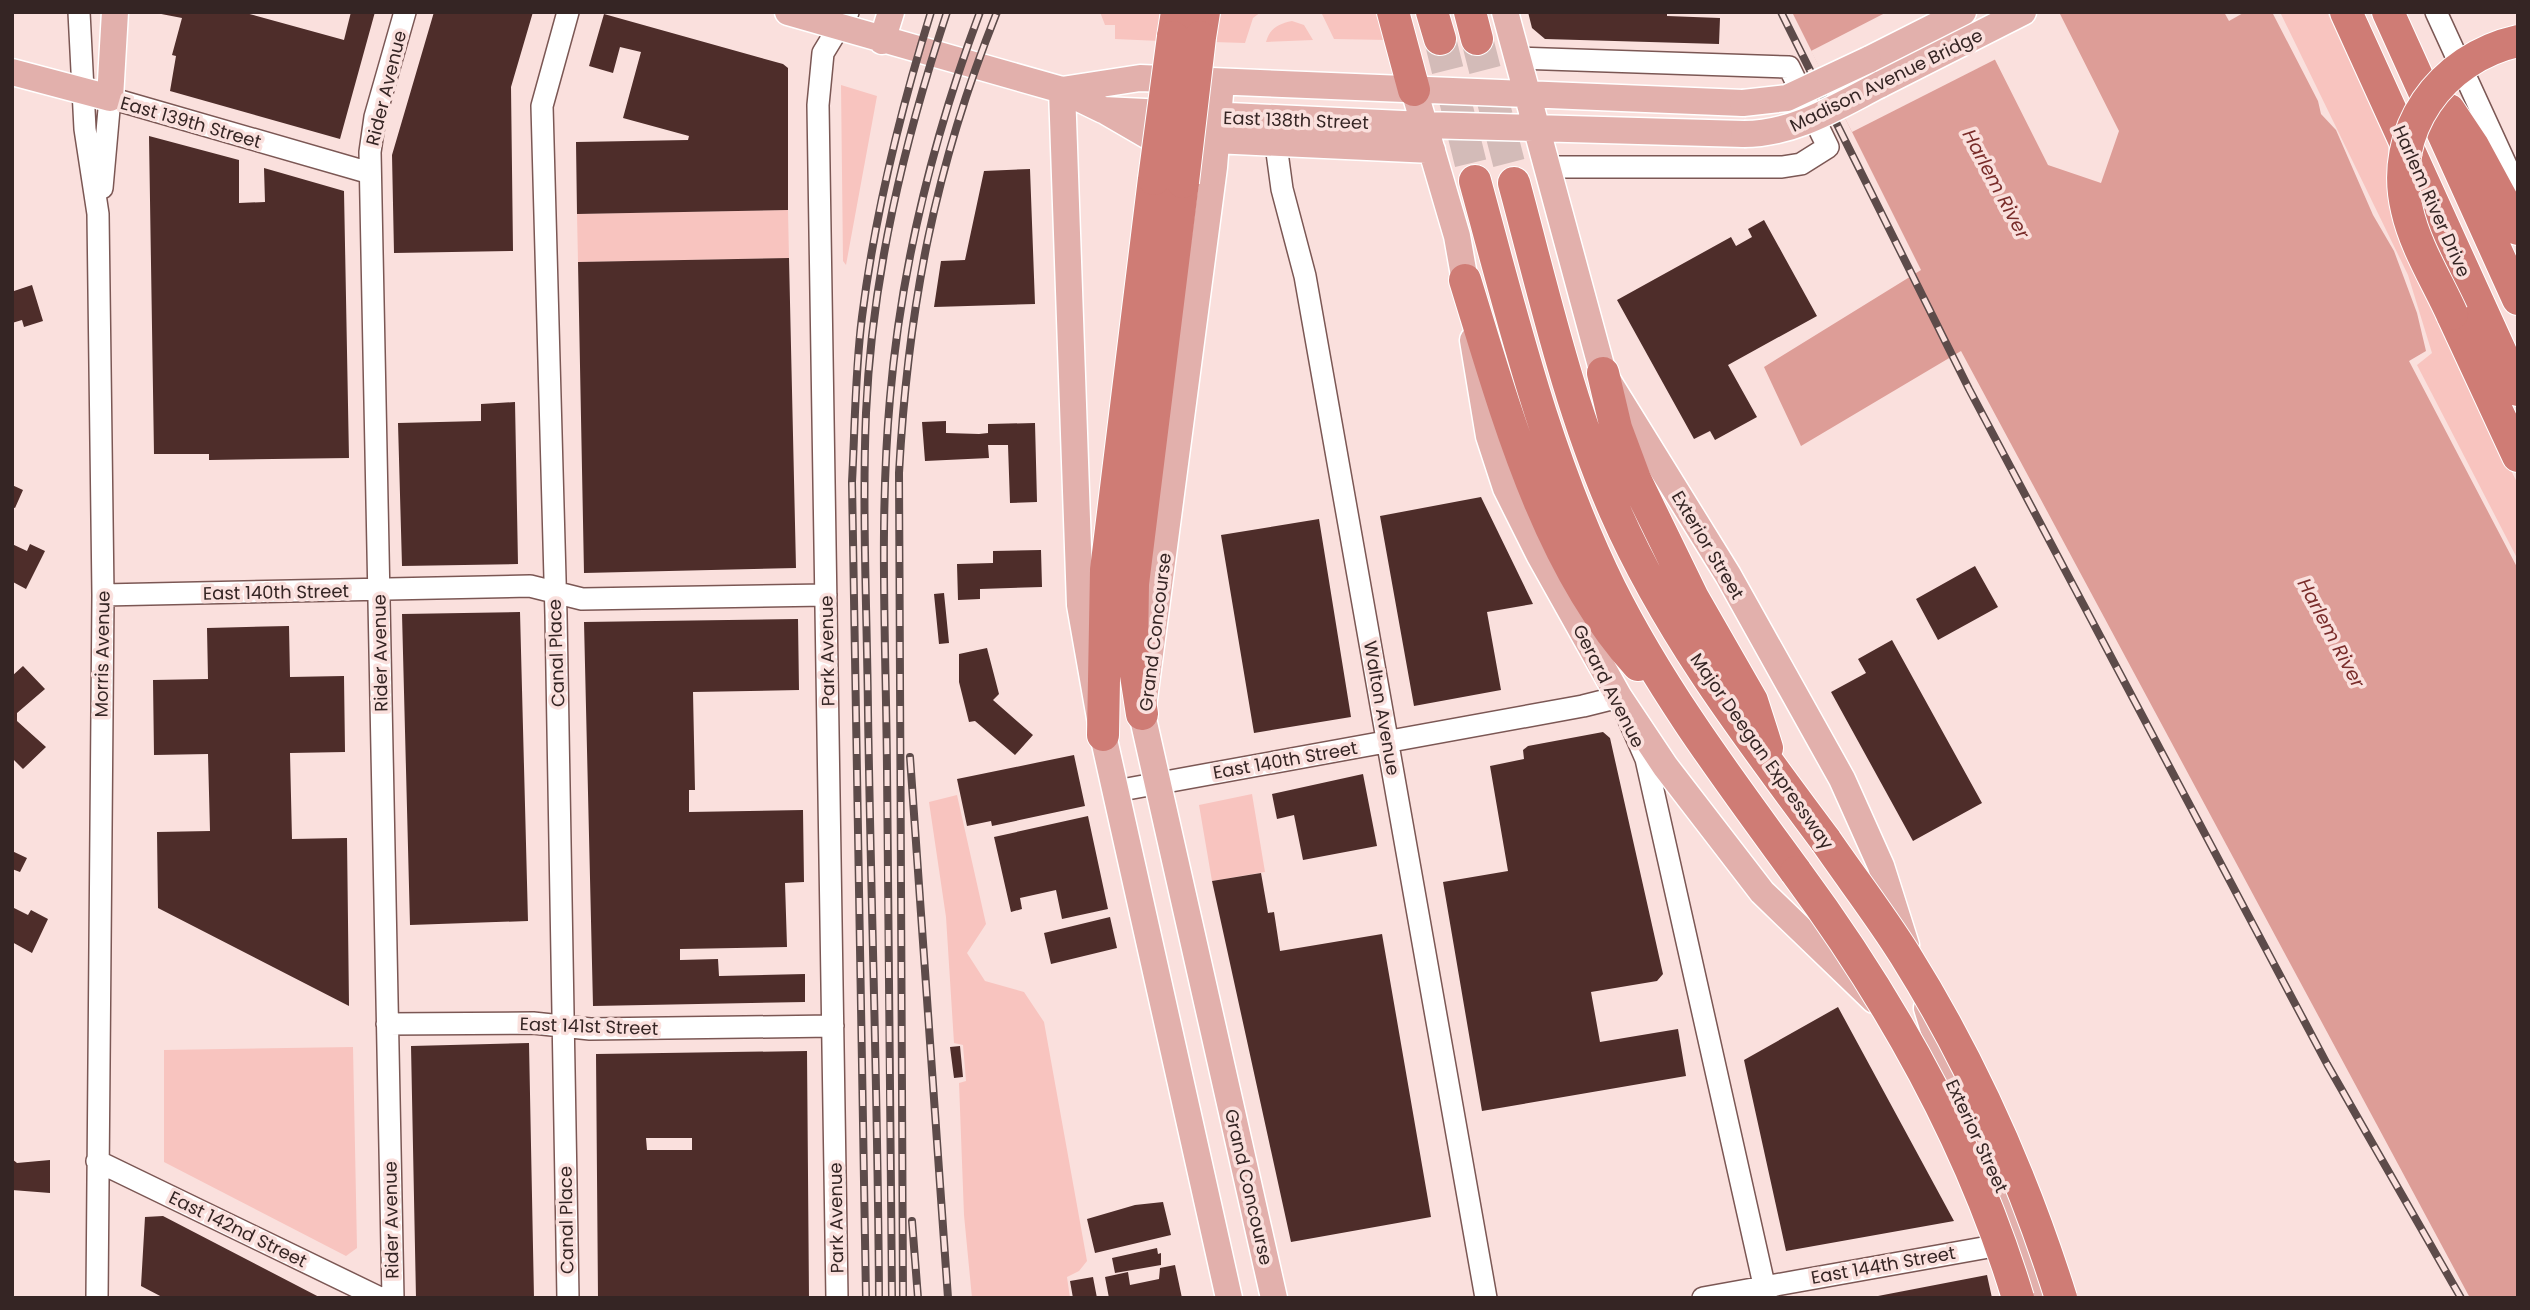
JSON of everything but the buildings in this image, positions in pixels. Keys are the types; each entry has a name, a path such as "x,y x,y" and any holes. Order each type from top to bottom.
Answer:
{"highway":[{"path":"1392,12 1414,90"},
{"name":"Harlem River Drive","path":"2346,12 2518,390"},
{"path":"2394,24 2473,146 2518,229"},
{"path":"2394,24 2518,299"},
{"path":"1142,714 1132,649 1133,584 1169,181 1188,25"},
{"path":"2518,41 2481,53 2447,77 2423,105 2411,131 2404,166 2407,212 2518,456"},
{"path":"1103,735 1106,570 1169,181"},
{"path":"1475,181 1537,408 1563,480 1610,588 1685,718 1865,969 1922,1066 1982,1195 2017,1298"},
{"name":"Major Deegan Expressway","path":"1514,183 1570,393 1616,514 1705,674 1905,955 1966,1061 2019,1178 2061,1298"},
{"path":"1465,280 1509,416 1560,544 1609,634 1685,718"},
{"path":"1603,373 1616,428 1635,479 1688,588 1752,701 1773,769"}],"main road":[{"path":"110,98 115,12"},
{"name":"East 138th Street","path":"788,12 843,20 882,41 1062,90 1103,110 1217,130 1428,138 1535,127"},
{"path":"882,41 891,12"},
{"name":"Exterior Street","path":"1505,12 1603,373 1728,575 1855,803 1881,866 1945,1066 2009,1206 2016,1242 2017,1298"},
{"name":"Madison Avenue Bridge","path":"1527,96 1743,103 1776,101 1800,93 1963,12"},
{"name":"Madison Avenue Bridge","path":"1535,127 1768,134 1795,127 2023,12"},
{"name":"East 139th Street","path":"12,72 110,98"},
{"name":"East 138th Street","path":"1062,90 1140,78 1527,96"},
{"name":"Grand Concourse","path":"1220,82 1217,130 1142,714 1274,1298"},
{"path":"1062,90 1076,551 1083,622 1103,735 1229,1298"},
{"name":"Gerard Avenue","path":"1414,90 1457,236 1479,388 1497,463 1540,556 1619,697"},
{"name":"Exterior Street","path":"1619,697 1665,765 1762,892 1945,1066"},
{"path":"1887,1012 1904,1013 1918,1000 1921,990"},
{"name":"Exterior Street","path":"2016,1242 2039,1298"}],"street":[{"name":"Morris Avenue","path":"79,12 83,90 99,214 103,595 97,1298"},
{"name":"Rider Avenue","path":"393,1298 370,173 375,117 405,12"},
{"name":"Canal Place","path":"568,12 542,106 568,1298"},
{"path":"2436,12 2518,191"},
{"name":"Park Avenue","path":"837,1298 818,82 823,53 843,20"},
{"path":"1516,58 1789,67 1828,148 1801,164 1782,167 1548,167"},
{"name":"East 139th Street","path":"110,98 370,173"},
{"path":"99,214 110,98"},
{"name":"Walton Avenue","path":"1277,132 1282,189 1305,276 1486,1298"},
{"name":"East 140th Street","path":"103,595 530,586 582,599 826,595"},
{"name":"East 140th Street","path":"1116,791 1583,706 1619,697"},
{"name":"Gerard Avenue","path":"1619,697 1646,759 1765,1292"},
{"name":"East 141st Street","path":"387,1024 563,1024 590,1030 833,1026"},
{"name":"East 142nd Street","path":"97,1161 380,1298"},
{"name":"East 144th Street","path":"1703,1298 1765,1292 2016,1242"}],"shaded area":[{"path":"1100,12 1165,12 1160,41 1115,39 1115,25 1105,25"},
{"path":"1217,12 1261,12 1253,18 1245,43 1213,42"},
{"path":"1321,12 1380,12 1388,40 1334,39"},
{"path":"2280,12 2327,12 2388,146 2388,187 2395,221 2461,374 2518,484 2518,560 2417,365 2432,353 2408,275"},
{"path":"1292,21 1304,25 1313,40 1266,42 1275,27"},
{"path":"841,85 877,96 846,265 843,261"},
{"path":"788,210 789,258 578,262 577,214"},
{"path":"1252,794 1265,872 1212,881 1199,805"},
{"path":"957,795 986,924 967,953 985,981 1024,992 1044,1022 1087,1261 1079,1271 1067,1277 1070,1298 972,1298 964,1215 959,1083 966,1081 963,1045 954,1043 946,917 929,802"},
{"path":"353,1047 357,1248 346,1256 164,1162 164,1050"}],"water":[{"name":"Harlem River","path":"1792,12 1971,12 2048,165 2101,183 2119,131 2059,12 2224,12 2229,21 2245,12 2272,12 2318,101 2321,114 2336,130 2373,215 2394,251 2417,313 2426,351 2409,361 2518,569 2518,1298 2470,1298 1961,351 1801,446 1764,367 1921,270"}],"pier":[{"path":"1887,12 1975,12 1998,58 1852,132 1811,51"}],"tunnel":[{"path":"1440,39 1475,181"},
{"path":"1477,39 1514,183"}],"railway":[{"path":"866,1298 852,482 858,358 867,278 881,201 931,12"},
{"path":"879,1298 865,562 866,413 875,310 893,210 917,110 947,12"},
{"path":"892,1298 884,584 890,398 902,300 922,202 948,106 980,12"},
{"path":"903,1298 899,473 903,412 918,295 941,182 975,69 997,12"},
{"path":"1781,12 1969,389 2327,1064 2461,1298"},
{"path":"910,757 948,1298"},
{"path":"912,1221 918,1298"}]}
